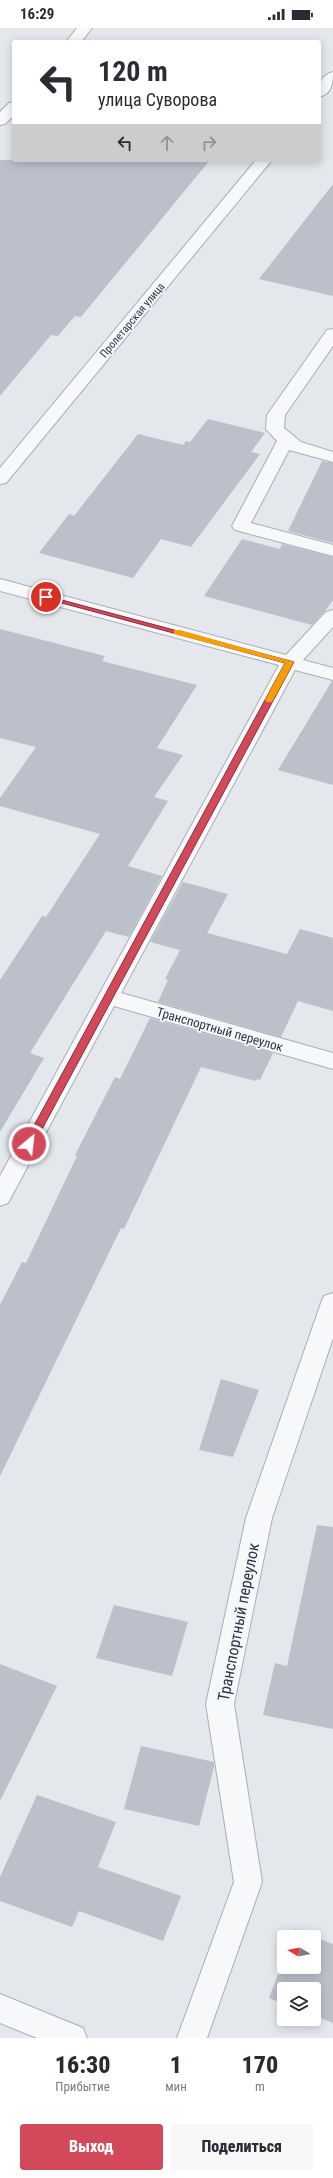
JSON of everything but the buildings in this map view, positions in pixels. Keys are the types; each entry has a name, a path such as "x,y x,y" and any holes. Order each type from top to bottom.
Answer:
{"street":[{"path":"74,40 86,28"},
{"path":"321,91 333,76"},
{"path":"0,121 12,108"},
{"name":"Пролетарская улица","path":"0,479 262,162"},
{"path":"333,334 276,415 275,429 285,442 301,450 333,457"},
{"path":"285,442 241,526 333,551"},
{"path":"0,585 333,674"},
{"path":"0,1197 290,662 333,616"},
{"name":"Транспортный переулок","path":"108,997 333,1061"},
{"name":"Транспортный переулок","path":"192,2038 248,1882 220,1704 259,1518 333,1303"},
{"path":"0,2008 72,2038"}],"slow traffic":[{"path":"177,632 290,662 269,700"}],"route":[{"path":"29,1144 290,662 46,597"}]}
